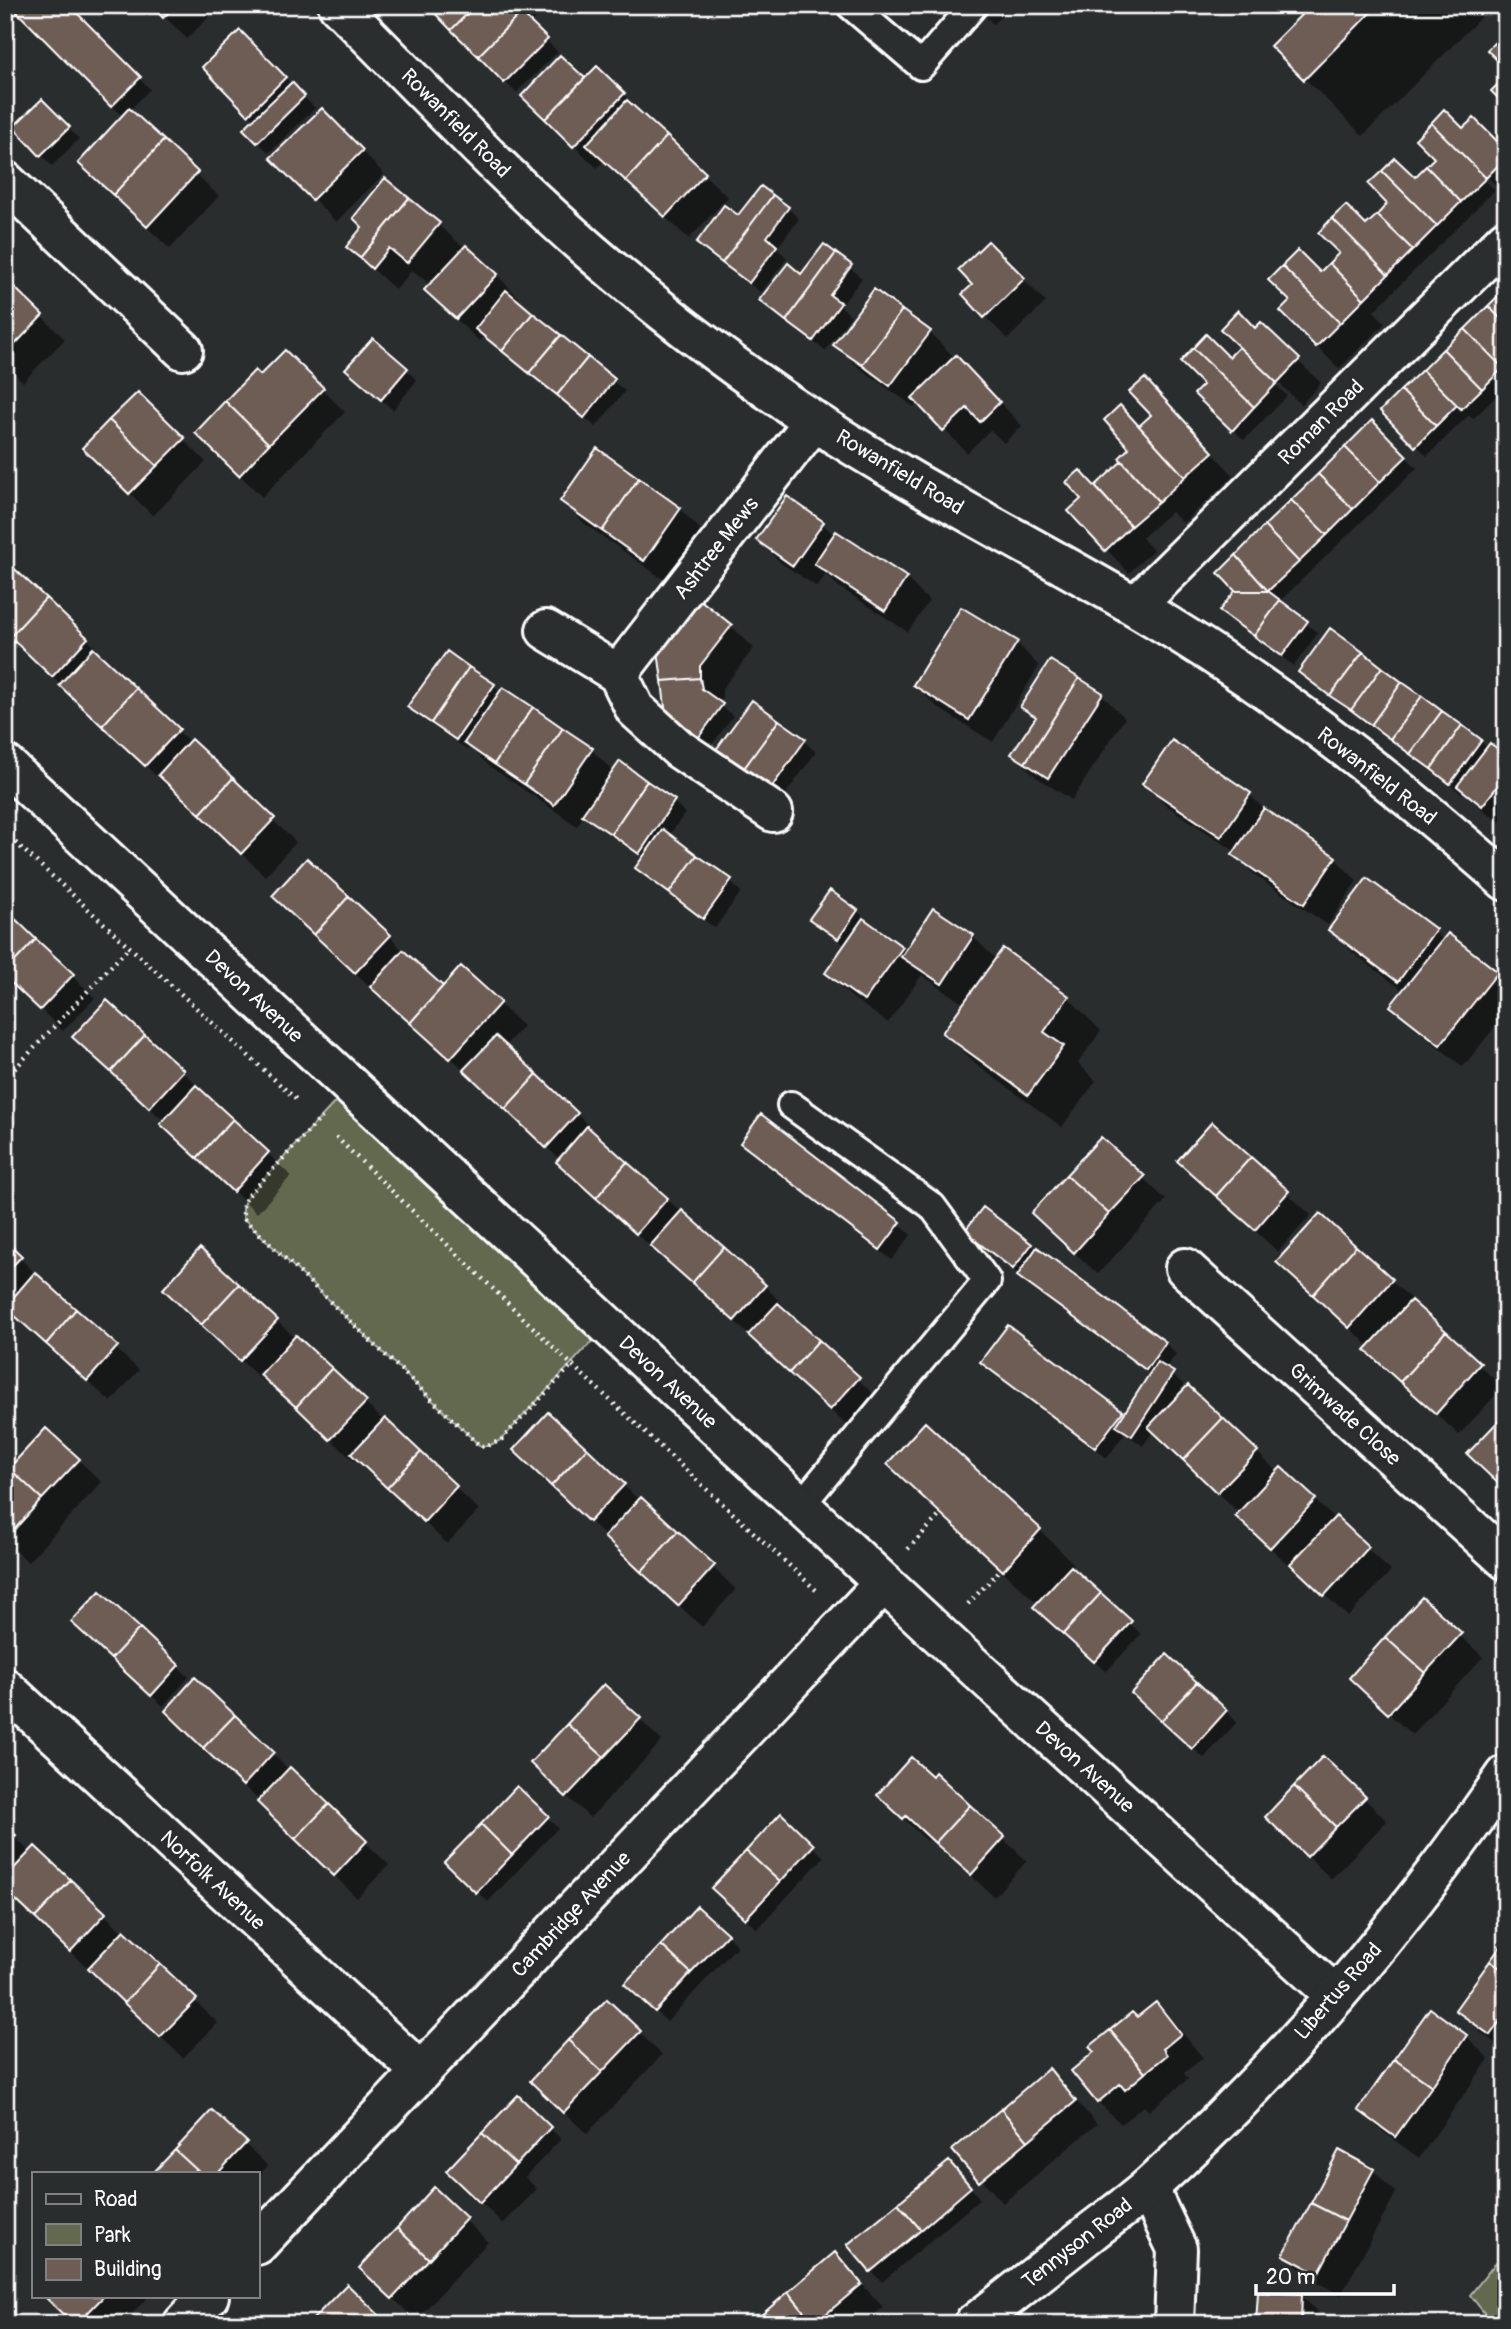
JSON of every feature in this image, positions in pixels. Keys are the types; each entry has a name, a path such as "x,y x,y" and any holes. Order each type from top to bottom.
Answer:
{"street":[{"name":"Rowanfield Road","path":"338,5 520,187 661,311 814,421 884,465 1135,606 1294,711 1375,772 1506,881"},
{"path":"5,181 183,351"},
{"name":"Roman Road","path":"1135,606 1506,239"},
{"name":"Ashtree Mews","path":"618,674 814,421"},
{"path":"546,630 618,674 635,709 679,749 773,812"},
{"name":"Devon Avenue","path":"5,764 884,1583 1336,1996"},
{"name":"Grimwade Close","path":"1185,1268 1506,1560"},
{"name":"Cambridge Avenue","path":"259,2243 884,1583"},
{"name":"Norfolk Avenue","path":"5,1688 421,2072"},
{"name":"Libertus Road","path":"1148,2188 1258,2081 1336,1996 1464,1836 1506,1775"},
{"path":"1148,2188 1177,2249 1174,2324"},
{"name":"Tennyson Road","path":"974,2324 1148,2188"},
{"path":"183,2324 207,2298"}],"lane":[{"path":"850,5 921,66 974,5"},
{"path":"791,1105 932,1206 987,1281 801,1506"}],"path":[{"path":"5,833 306,1109"},
{"path":"5,1079 163,911"},
{"path":"351,1086 246,1198 243,1218 480,1446 488,1446 501,1440 607,1325"},
{"path":"318,1119 572,1365 849,1620"}],"green space":[{"path":"350,1086 607,1325 501,1440 488,1446 480,1446 243,1218 246,1198"},
{"path":"1506,2250 1506,2324 1493,2324 1470,2295"}],"building":[{"path":"10,5 69,5 141,77 111,107"},
{"path":"151,5 176,5 163,18"},
{"path":"427,5 476,5 451,30"},
{"path":"476,5 513,5 521,13 478,56 451,30"},
{"path":"1292,5 1378,5 1304,80 1270,46 1301,15"},
{"path":"521,13 548,39 504,83 478,56"},
{"path":"240,30 286,77 248,115 202,67"},
{"path":"1506,31 1506,69 1487,50"},
{"path":"560,55 585,78 545,119 521,96"},
{"path":"597,66 625,93 573,147 545,119"},
{"path":"1506,76 1506,106 1491,91"},
{"path":"292,82 305,96 257,143 243,129"},
{"path":"42,99 70,127 40,156 13,127"},
{"path":"627,100 667,136 626,181 586,145"},
{"path":"129,108 164,140 113,195 78,163"},
{"path":"322,108 363,150 312,200 270,158"},
{"path":"1444,109 1463,128 1474,118 1506,150 1506,157 1486,178 1431,123"},
{"path":"1431,123 1486,178 1461,202 1426,166 1434,158 1415,139"},
{"path":"667,136 706,173 665,217 626,181"},
{"path":"164,140 198,172 147,227 113,195"},
{"path":"1395,158 1415,177 1426,166 1461,202 1437,226 1382,171"},
{"path":"1382,171 1437,226 1413,250 1377,215 1387,204 1368,184"},
{"path":"385,178 409,198 360,258 346,247 362,227 353,218"},
{"path":"761,186 773,195 722,263 696,243 724,205 738,215"},
{"path":"773,195 789,207 767,237 777,246 749,283 722,263"},
{"path":"409,198 440,223 407,263 389,248 372,269 360,258"},
{"path":"1346,205 1366,225 1377,215 1413,250 1388,275 1332,218"},
{"path":"1332,218 1388,275 1364,299 1329,263 1339,253 1318,233"},
{"path":"988,241 1025,278 984,318 962,294 972,285 958,270"},
{"path":"824,244 836,253 786,321 759,300 788,263 801,274"},
{"path":"466,245 498,274 456,319 424,290"},
{"path":"1298,250 1320,272 1329,263 1364,299 1340,323 1282,266"},
{"path":"836,253 852,265 830,295 841,303 813,341 786,321"},
{"path":"1282,266 1340,323 1316,347 1280,311 1290,301 1268,280"},
{"path":"5,278 13,286 5,294"},
{"path":"13,286 43,315 5,355 5,294"},
{"path":"1506,288 1506,324 1488,306"},
{"path":"874,289 902,310 862,365 833,345"},
{"path":"506,290 533,313 502,351 475,329"},
{"path":"1488,306 1506,324 1506,366 1503,368 1465,329"},
{"path":"902,310 931,331 890,386 862,365"},
{"path":"1238,310 1255,328 1261,322 1300,359 1277,383 1220,329"},
{"path":"533,313 561,335 529,373 502,351"},
{"path":"1465,329 1503,368 1482,389 1443,349"},
{"path":"1206,334 1229,357 1239,347 1277,383 1254,407 1193,348"},
{"path":"561,335 588,357 557,395 529,373"},
{"path":"373,338 408,368 381,400 345,369"},
{"path":"1193,348 1254,407 1232,431 1194,394 1203,385 1180,362"},
{"path":"1443,349 1482,389 1461,409 1422,370"},
{"path":"285,350 324,388 269,444 225,401 255,370 260,375"},
{"path":"956,355 1000,402 980,422 967,408 943,431 912,398"},
{"path":"588,357 615,379 584,418 557,395"},
{"path":"1422,370 1457,405 1436,426 1401,390"},
{"path":"1145,378 1213,452 1185,477 1139,426 1151,415 1129,392"},
{"path":"1401,390 1436,426 1415,447 1380,411"},
{"path":"138,392 185,438 157,466 109,420"},
{"path":"225,401 269,444 239,476 195,433"},
{"path":"1120,405 1185,477 1159,502 1119,458 1129,448 1104,420"},
{"path":"109,420 157,466 129,494 82,448"},
{"path":"1372,420 1407,456 1380,482 1345,447"},
{"path":"1345,447 1380,482 1353,509 1318,474"},
{"path":"597,448 639,478 602,531 560,501"},
{"path":"1122,461 1159,502 1131,526 1095,486"},
{"path":"1080,470 1131,526 1105,551 1068,511 1081,499 1066,482"},
{"path":"1318,474 1353,509 1327,535 1291,500"},
{"path":"639,478 681,508 644,561 602,531"},
{"path":"787,496 824,522 793,566 756,540"},
{"path":"1291,500 1327,535 1299,562 1264,526"},
{"path":"1264,526 1299,562 1268,591 1236,555"},
{"path":"836,531 907,577 885,611 814,564"},
{"path":"1236,555 1268,591 1235,591 1218,573"},
{"path":"5,560 46,598 10,637 5,633"},
{"path":"1235,591 1268,591 1280,600 1254,636 1219,611"},
{"path":"46,598 88,638 52,677 10,637"},
{"path":"699,599 732,625 700,666 700,678 662,681 658,651"},
{"path":"1280,600 1308,621 1282,656 1254,636"},
{"path":"961,607 1018,641 969,720 913,685"},
{"path":"1330,628 1363,652 1330,696 1298,672"},
{"path":"93,648 136,688 102,726 59,685"},
{"path":"447,651 469,667 431,723 407,707"},
{"path":"1363,652 1382,667 1351,710 1330,696"},
{"path":"1050,660 1079,678 1025,763 1011,754 1036,717 1020,707"},
{"path":"469,667 495,684 456,740 431,723"},
{"path":"1382,667 1402,682 1371,725 1351,710"},
{"path":"700,678 702,689 723,704 696,741 666,716 662,681"},
{"path":"1079,678 1103,693 1048,778 1025,763"},
{"path":"1402,682 1422,696 1390,739 1371,725"},
{"path":"503,687 533,707 494,764 464,743"},
{"path":"136,688 180,729 145,766 102,726"},
{"path":"1422,696 1442,711 1410,754 1390,739"},
{"path":"752,700 779,720 742,771 715,751"},
{"path":"533,707 563,728 524,784 494,764"},
{"path":"1442,711 1462,725 1431,769 1410,754"},
{"path":"779,720 806,739 769,791 742,771"},
{"path":"1462,725 1482,740 1450,784 1431,769"},
{"path":"563,728 593,748 554,805 524,784"},
{"path":"191,739 233,778 200,814 158,775"},
{"path":"1172,740 1251,793 1221,837 1142,784"},
{"path":"1490,743 1506,755 1506,775 1482,806 1457,786"},
{"path":"620,761 647,781 611,834 582,815"},
{"path":"233,778 275,818 241,854 200,814"},
{"path":"647,781 675,800 639,854 611,834"},
{"path":"1264,808 1336,857 1304,904 1232,855"},
{"path":"663,829 697,855 669,893 635,868"},
{"path":"697,855 732,879 703,919 669,893"},
{"path":"307,858 349,896 314,935 272,896"},
{"path":"1367,878 1436,929 1398,982 1328,930"},
{"path":"830,890 858,910 838,939 809,919"},
{"path":"349,896 391,935 355,973 314,935"},
{"path":"933,908 974,935 942,984 901,957"},
{"path":"5,909 36,939 5,972"},
{"path":"863,918 903,947 864,1001 825,973"},
{"path":"1448,933 1498,972 1440,1045 1390,1006"},
{"path":"36,939 74,974 40,1010 5,977 5,972"},
{"path":"1003,948 1069,996 1044,1032 1064,1046 1028,1095 942,1033"},
{"path":"403,950 443,986 410,1023 370,987"},
{"path":"461,966 501,1002 450,1059 410,1023"},
{"path":"107,1000 145,1035 111,1072 72,1037"},
{"path":"145,1035 184,1070 149,1108 111,1072"},
{"path":"496,1036 537,1074 505,1109 463,1070"},
{"path":"537,1074 578,1113 546,1148 505,1109"},
{"path":"196,1085 233,1119 197,1158 160,1124"},
{"path":"761,1114 901,1222 880,1250 740,1143"},
{"path":"233,1119 269,1152 233,1192 197,1158"},
{"path":"1212,1122 1251,1157 1216,1196 1177,1161"},
{"path":"587,1126 627,1162 596,1198 556,1162"},
{"path":"1101,1137 1145,1176 1109,1214 1066,1175"},
{"path":"1251,1157 1289,1191 1255,1230 1216,1196"},
{"path":"627,1162 668,1198 636,1234 596,1198"},
{"path":"1066,1175 1109,1214 1074,1253 1031,1213"},
{"path":"983,1207 1032,1244 1013,1269 964,1232"},
{"path":"682,1210 724,1247 692,1283 650,1246"},
{"path":"1320,1213 1356,1246 1313,1295 1276,1262"},
{"path":"5,1240 22,1256 5,1274"},
{"path":"1356,1246 1393,1279 1349,1328 1313,1295"},
{"path":"724,1247 766,1285 734,1321 692,1283"},
{"path":"1037,1247 1166,1342 1146,1370 1017,1276"},
{"path":"200,1248 239,1284 201,1325 163,1289"},
{"path":"35,1272 76,1309 46,1344 5,1307"},
{"path":"239,1284 278,1320 240,1361 201,1325"},
{"path":"1411,1300 1446,1331 1400,1382 1365,1350"},
{"path":"778,1303 819,1340 789,1373 748,1335"},
{"path":"76,1309 118,1346 87,1381 46,1344"},
{"path":"1008,1325 1123,1411 1095,1448 980,1362"},
{"path":"1446,1331 1481,1363 1436,1414 1400,1382"},
{"path":"296,1335 332,1368 296,1407 260,1375"},
{"path":"819,1340 860,1377 830,1410 789,1373"},
{"path":"1157,1362 1174,1372 1132,1436 1116,1426"},
{"path":"332,1368 367,1401 330,1440 296,1407"},
{"path":"1188,1385 1223,1418 1183,1460 1148,1427"},
{"path":"548,1412 587,1448 551,1486 513,1450"},
{"path":"1506,1413 1506,1491 1467,1454"},
{"path":"385,1418 421,1452 387,1488 351,1454"},
{"path":"1223,1418 1258,1451 1217,1493 1183,1460"},
{"path":"925,1422 1041,1529 1003,1571 887,1464"},
{"path":"46,1428 80,1459 42,1499 9,1468"},
{"path":"587,1448 625,1484 589,1522 551,1486"},
{"path":"421,1452 457,1486 424,1522 387,1488"},
{"path":"1281,1467 1316,1499 1270,1548 1235,1516"},
{"path":"9,1468 42,1499 5,1540 5,1472"},
{"path":"641,1497 678,1531 641,1572 604,1537"},
{"path":"1336,1516 1369,1547 1324,1596 1290,1564"},
{"path":"678,1531 715,1565 678,1606 641,1572"},
{"path":"1071,1566 1101,1593 1063,1634 1033,1607"},
{"path":"100,1591 140,1628 111,1659 71,1622"},
{"path":"1101,1593 1132,1621 1094,1662 1063,1634"},
{"path":"1422,1597 1462,1633 1425,1673 1385,1637"},
{"path":"140,1628 179,1665 151,1696 111,1659"},
{"path":"1385,1637 1425,1673 1388,1714 1349,1678"},
{"path":"1167,1654 1197,1682 1161,1721 1131,1693"},
{"path":"195,1677 235,1715 203,1748 165,1711"},
{"path":"1197,1682 1227,1710 1192,1749 1161,1721"},
{"path":"604,1684 641,1718 604,1757 567,1724"},
{"path":"235,1715 274,1752 243,1786 203,1748"},
{"path":"567,1724 604,1757 566,1797 530,1763"},
{"path":"1323,1756 1366,1797 1336,1827 1294,1786"},
{"path":"911,1757 932,1776 935,1772 970,1805 935,1843 906,1816 903,1819 877,1795"},
{"path":"290,1767 329,1804 295,1839 257,1802"},
{"path":"517,1786 549,1816 512,1855 481,1824"},
{"path":"1294,1786 1336,1827 1307,1857 1265,1817"},
{"path":"329,1804 367,1841 334,1876 295,1839"},
{"path":"970,1805 1005,1837 971,1875 935,1843"},
{"path":"781,1813 814,1845 780,1882 746,1851"},
{"path":"481,1824 512,1855 476,1893 444,1862"},
{"path":"5,1826 16,1835 5,1847"},
{"path":"35,1846 71,1880 35,1918 5,1890 5,1878"},
{"path":"746,1851 780,1882 745,1919 711,1888"},
{"path":"71,1880 106,1913 70,1952 35,1918"},
{"path":"697,1906 728,1934 691,1973 661,1945"},
{"path":"124,1930 160,1964 124,2003 88,1968"},
{"path":"1506,1939 1506,1972 1490,1961"},
{"path":"661,1945 691,1973 655,2012 624,1984"},
{"path":"1490,1961 1506,1972 1506,2013 1490,2035 1455,2010"},
{"path":"160,1964 197,1999 160,2037 124,2003"},
{"path":"607,1999 641,2031 602,2072 568,2040"},
{"path":"1156,2002 1181,2034 1163,2049 1167,2055 1145,2073 1110,2030 1132,2012 1137,2017"},
{"path":"1430,2008 1467,2035 1432,2086 1394,2059"},
{"path":"1110,2030 1145,2073 1125,2090 1120,2084 1097,2103 1071,2071 1094,2052 1089,2047"},
{"path":"568,2040 602,2072 563,2113 530,2081"},
{"path":"1394,2059 1432,2086 1395,2137 1358,2110"},
{"path":"1049,2068 1076,2101 1028,2141 1001,2109"},
{"path":"518,2095 551,2127 516,2165 482,2133"},
{"path":"1001,2109 1028,2141 979,2182 952,2150"},
{"path":"212,2110 247,2142 219,2172 199,2172 175,2150"},
{"path":"482,2133 516,2165 480,2203 446,2171"},
{"path":"175,2150 199,2172 154,2172"},
{"path":"1339,2150 1374,2169 1346,2221 1311,2203"},
{"path":"949,2161 971,2187 921,2230 898,2203"},
{"path":"434,2187 467,2218 429,2259 397,2228"},
{"path":"898,2203 921,2230 870,2272 847,2245"},
{"path":"1311,2203 1346,2221 1318,2274 1283,2255"},
{"path":"397,2228 429,2259 392,2299 359,2268"},
{"path":"835,2252 862,2284 814,2324 788,2292"},
{"path":"347,2284 381,2317 375,2324 309,2323"},
{"path":"788,2292 814,2324 751,2324"},
{"path":"1258,2292 1302,2294 1301,2324 1256,2324"},
{"path":"46,2298 102,2298 77,2324 73,2324"}]}
